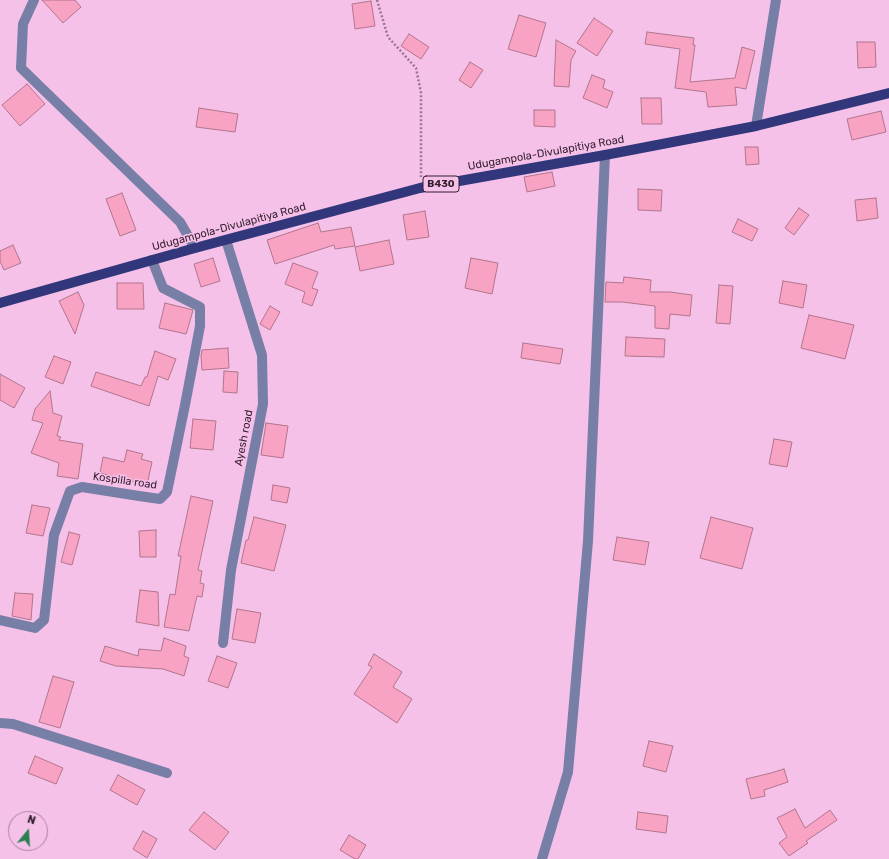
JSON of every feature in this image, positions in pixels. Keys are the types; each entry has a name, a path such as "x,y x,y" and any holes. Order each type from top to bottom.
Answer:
{"main road":[{"name":"Udugampola-Divulapitiya Road","path":"0,303 195,248 420,188 756,126 889,94"}],"street":[{"path":"34,0 22,24 21,68 180,222 195,248"},
{"path":"756,126 776,0"},
{"path":"542,859 568,772 588,541 605,155"},
{"name":"Ayesh road","path":"223,643 231,570 263,404 262,355 226,240"},
{"name":"Kospilla road","path":"0,620 35,628 44,620 54,535 70,491 82,487 160,499 166,492 200,326 200,306 163,288 152,260"},
{"path":"0,723 13,724 168,773"}],"path":[{"path":"377,0 388,37 416,68 421,93 420,188"}],"building":[{"path":"42,0 75,0 81,7 63,23"},
{"path":"371,1 375,26 355,29 352,4"},
{"path":"519,15 546,23 536,57 508,49"},
{"path":"594,18 613,31 597,56 577,43"},
{"path":"647,32 694,38 693,45 695,45 690,82 735,78 742,47 755,51 746,89 735,87 737,105 708,107 706,92 675,88 680,49 645,44"},
{"path":"409,34 429,47 421,59 401,46"},
{"path":"556,40 576,51 571,60 569,87 554,86"},
{"path":"857,42 875,42 876,67 858,68"},
{"path":"470,62 483,70 471,88 459,80"},
{"path":"592,75 605,80 603,88 613,92 607,108 583,98"},
{"path":"27,84 45,104 20,126 2,105"},
{"path":"641,98 661,98 662,124 642,124"},
{"path":"199,108 238,114 235,132 196,127"},
{"path":"534,110 555,110 555,127 534,126"},
{"path":"881,111 886,132 852,140 847,119"},
{"path":"745,147 758,147 759,164 746,165"},
{"path":"552,172 555,186 527,192 524,177"},
{"path":"638,189 662,190 661,211 638,210"},
{"path":"122,193 136,230 120,236 106,199"},
{"path":"876,198 878,218 857,221 855,200"},
{"path":"799,208 809,215 794,235 785,228"},
{"path":"425,211 429,237 407,240 403,215"},
{"path":"738,219 758,229 752,241 732,232"},
{"path":"318,223 321,232 351,227 355,246 335,249 334,245 275,264 267,240"},
{"path":"389,240 394,264 360,271 355,247"},
{"path":"13,245 21,263 4,270 0,261 0,251"},
{"path":"213,258 220,281 201,287 194,264"},
{"path":"471,258 498,263 492,294 465,288"},
{"path":"293,263 318,272 312,288 318,290 312,306 302,302 305,292 285,284"},
{"path":"624,277 651,280 650,292 670,292 692,295 690,316 670,314 669,329 655,328 655,306 622,302 605,302 606,282 623,283"},
{"path":"783,281 807,285 803,308 779,303"},
{"path":"117,283 143,283 144,309 117,309"},
{"path":"719,285 733,286 730,324 716,323"},
{"path":"78,292 84,305 75,334 59,301"},
{"path":"165,303 193,310 186,334 159,328"},
{"path":"270,306 280,312 270,330 260,324"},
{"path":"809,315 854,325 845,359 801,348"},
{"path":"626,337 665,339 664,357 625,356"},
{"path":"523,343 563,349 560,364 521,358"},
{"path":"228,348 229,368 202,370 202,350"},
{"path":"155,351 176,359 168,380 158,376 149,406 91,386 96,372 141,386 145,377 147,377"},
{"path":"54,356 71,362 63,384 45,377"},
{"path":"224,371 238,372 237,393 223,392"},
{"path":"0,374 25,388 14,408 0,400"},
{"path":"50,391 53,413 62,416 57,436 61,437 59,440 83,444 78,479 57,476 59,463 31,453 43,423 32,420 35,409"},
{"path":"193,419 216,421 213,450 190,448"},
{"path":"266,423 288,426 283,458 261,455"},
{"path":"774,439 792,442 787,467 769,464"},
{"path":"127,450 143,454 141,459 152,462 147,485 100,473 103,457 124,462"},
{"path":"273,485 290,488 287,503 271,500"},
{"path":"191,496 213,501 198,570 202,571 200,583 204,584 202,597 197,596 189,631 164,627 170,594 175,595 181,556 178,556"},
{"path":"32,505 50,508 43,536 26,533"},
{"path":"254,517 286,525 274,571 241,563 246,540 248,540"},
{"path":"711,517 753,528 742,569 700,558"},
{"path":"156,530 156,557 140,557 139,531"},
{"path":"69,532 80,535 72,565 61,562"},
{"path":"617,537 649,542 645,565 613,560"},
{"path":"140,590 158,592 159,626 136,622"},
{"path":"15,593 33,594 31,620 12,616"},
{"path":"237,609 261,613 255,643 232,639"},
{"path":"164,638 186,646 184,656 189,658 184,676 163,669 116,666 100,661 105,646 138,656 139,649 161,651"},
{"path":"374,654 402,672 393,687 412,699 397,723 354,694 372,667 368,665"},
{"path":"217,656 237,663 228,688 208,681"},
{"path":"53,676 74,682 60,728 39,722"},
{"path":"649,741 673,746 666,772 643,766"},
{"path":"35,756 63,768 56,784 28,773"},
{"path":"784,769 788,782 764,790 765,796 751,799 746,779"},
{"path":"118,775 145,790 137,805 110,790"},
{"path":"795,809 805,828 830,810 837,820 806,841 808,843 789,856 779,843 787,837 777,818"},
{"path":"204,812 229,832 215,850 189,830"},
{"path":"638,812 668,816 666,833 636,829"},
{"path":"143,831 157,839 147,858 133,849"},
{"path":"349,835 366,845 358,859 355,859 340,850"}]}
